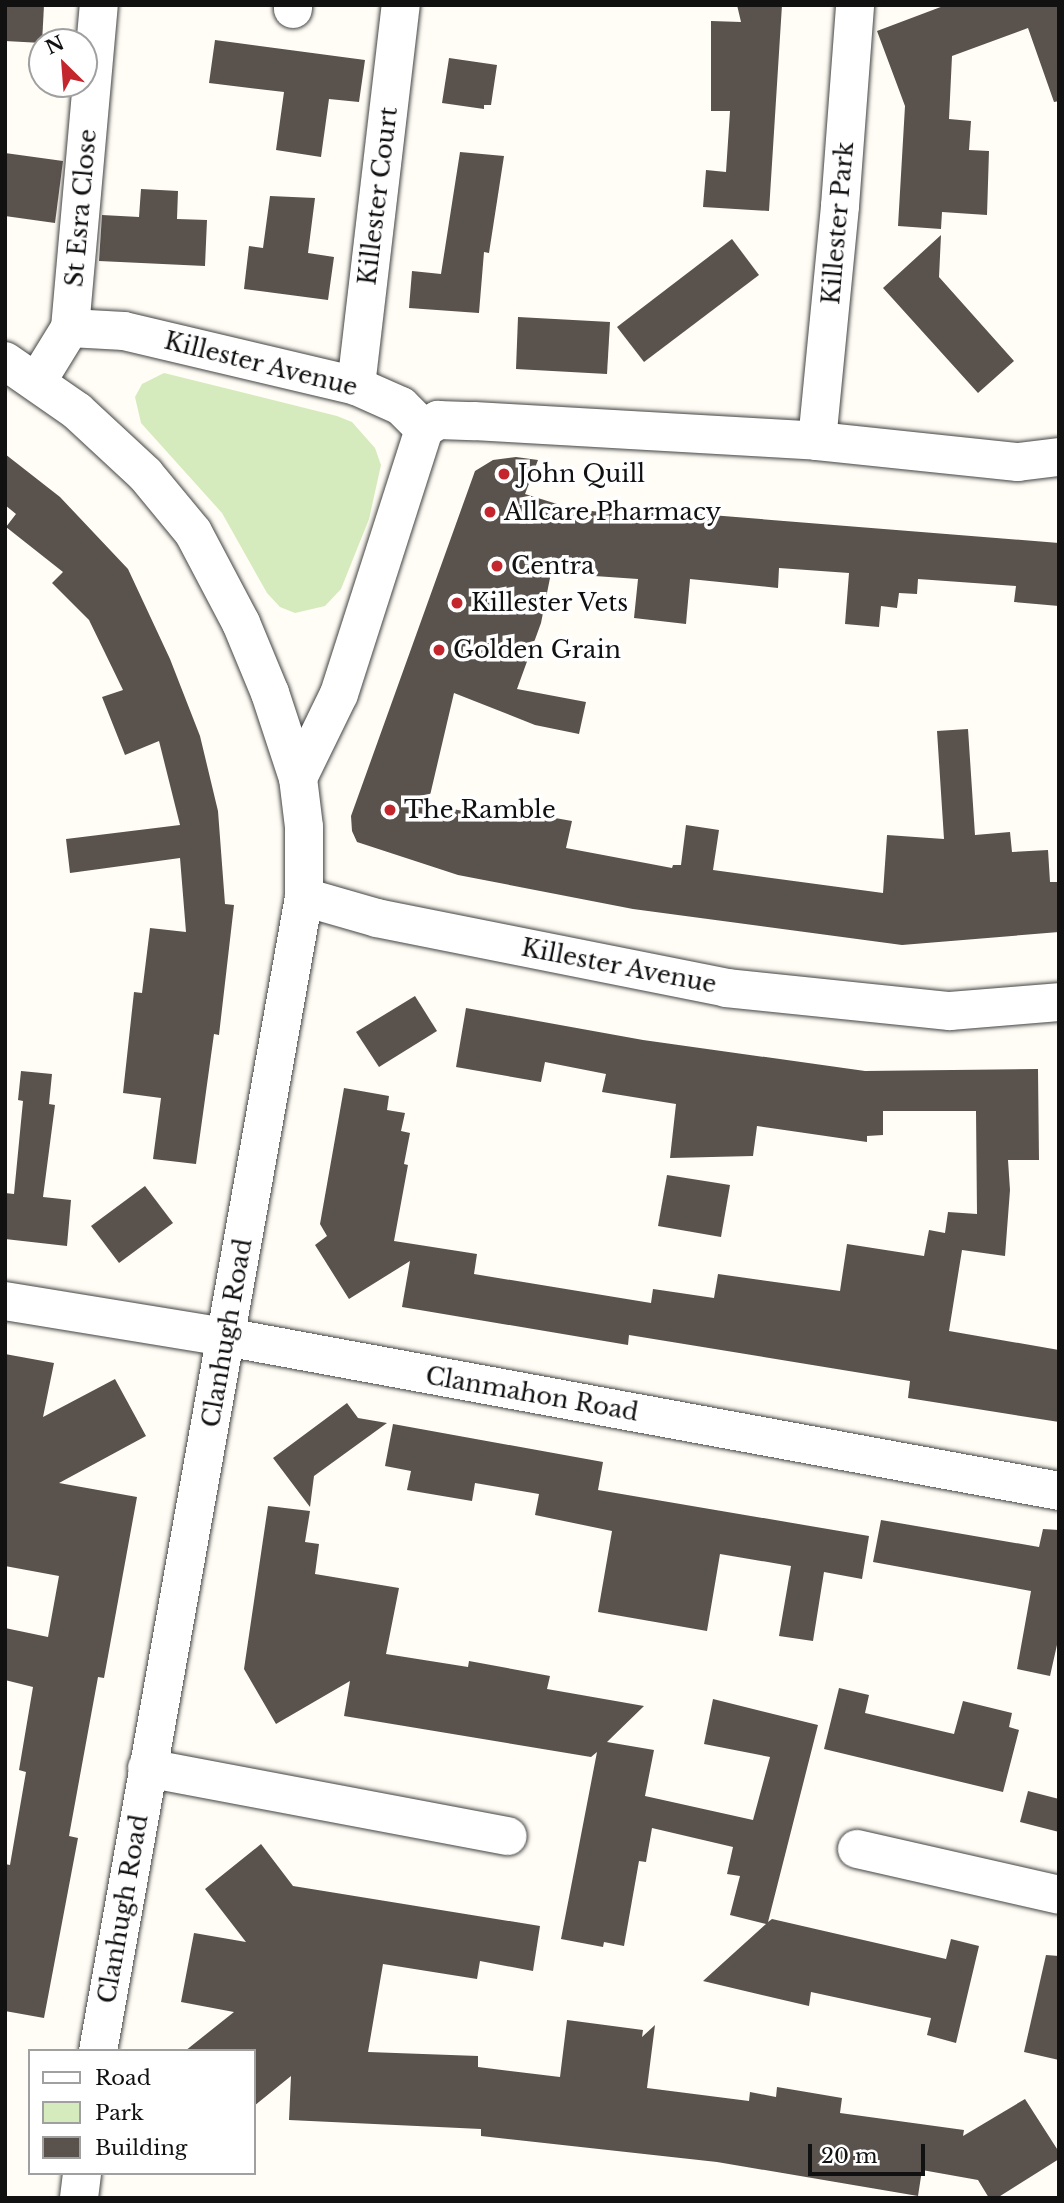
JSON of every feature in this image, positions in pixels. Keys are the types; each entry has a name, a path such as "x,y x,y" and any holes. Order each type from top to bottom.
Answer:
{"street":[{"name":"St Esra Close","path":"70,328 99,5"},
{"name":"Killester Court","path":"356,386 401,5"},
{"name":"Killester Park","path":"817,441 840,206 855,5"},
{"path":"38,380 70,328"},
{"name":"Killester Avenue","path":"70,328 124,331 356,386 401,406 424,429"},
{"path":"5,361 38,380 77,411 145,474 193,532 241,623 270,693 298,778 304,827 304,897"},
{"path":"298,778 339,694 424,429 438,420 817,441 1018,462 1059,457"},
{"name":"Killester Avenue","path":"304,897 377,918 726,988 950,1011 1059,1002"},
{"name":"Clanhugh Road","path":"98,2049 304,897"},
{"name":"Clanmahon Road","path":"5,1301 226,1337 1059,1491"},
{"path":"147,1768 508,1836"},
{"path":"857,1849 1059,1895"},
{"path":"79,2198 82,2175"}],"green space":[{"path":"164,373 337,416 352,422 375,448 381,465 369,519 341,589 325,606 295,613 280,607 267,593 222,513 141,423 135,397 142,384"}],"building":[{"path":"5,5 44,5 43,28 28,28 28,42 5,41"},
{"path":"737,5 782,5 769,211 703,207 706,170 726,172 730,111 711,111 711,21 741,22"},
{"path":"946,5 1059,5 1059,101 1054,102 1028,28 952,56 949,119 971,121 969,150 989,151 987,215 942,212 941,229 898,226 905,106 877,31"},
{"path":"215,40 365,60 359,102 329,99 321,157 276,150 284,92 209,83"},
{"path":"449,58 497,65 491,105 484,105 484,109 442,103"},
{"path":"460,152 504,156 489,253 484,252 479,313 409,308 412,271 441,274"},
{"path":"5,153 63,161 55,223 5,216"},
{"path":"141,189 178,191 177,219 207,220 205,266 99,261 102,215 139,217"},
{"path":"270,196 315,198 308,253 334,257 328,300 244,289 249,246 263,248"},
{"path":"941,235 939,277 1014,361 978,393 883,288"},
{"path":"732,239 759,275 644,362 617,327"},
{"path":"518,317 610,322 607,374 516,369"},
{"path":"5,454 60,497 128,569 170,659 200,736 218,811 225,904 234,905 219,1035 214,1034 196,1164 153,1159 161,1098 123,1093 134,992 142,993 150,928 186,932 180,858 70,873 66,839 180,825 159,741 125,755 102,697 123,690 89,620 52,583 63,572 6,527 16,514 5,505"},
{"path":"516,457 538,460 525,494 573,509 610,513 611,507 1059,543 1059,606 1014,602 1016,586 918,579 917,594 899,593 897,608 881,606 879,627 845,624 849,573 779,568 778,588 690,579 686,624 634,618 638,579 551,573 541,623 517,689 586,702 579,734 535,725 454,693 428,804 508,820 510,810 572,821 566,848 672,868 673,865 681,865 686,825 719,830 713,870 883,893 887,835 944,839 937,731 968,729 975,835 1010,832 1012,852 1048,850 1050,882 1059,882 1059,932 902,945 633,909 458,875 357,842 352,831 351,816 475,471 493,460"},
{"path":"415,996 437,1031 379,1067 356,1032"},
{"path":"466,1008 643,1040 865,1071 1038,1069 1039,1160 1008,1160 1010,1190 1005,1256 962,1250 949,1331 1059,1350 1059,1422 908,1398 910,1381 629,1335 628,1345 402,1307 410,1261 349,1299 315,1245 327,1236 320,1224 344,1088 389,1096 387,1110 405,1113 401,1131 410,1133 404,1164 408,1165 394,1241 477,1254 474,1274 651,1303 653,1289 714,1298 718,1274 840,1291 847,1244 924,1256 929,1230 945,1233 948,1212 977,1214 976,1111 883,1111 883,1135 867,1136 867,1142 757,1126 753,1156 670,1158 676,1104 602,1092 606,1074 545,1062 541,1082 456,1067"},
{"path":"21,1071 52,1074 49,1104 55,1105 43,1197 71,1200 67,1246 5,1239 5,1193 14,1194 23,1101 18,1100"},
{"path":"667,1175 730,1185 721,1237 658,1226"},
{"path":"145,1186 173,1223 119,1263 91,1226"},
{"path":"5,1354 54,1363 43,1417 115,1379 146,1436 59,1483 137,1497 104,1678 98,1677 69,1836 78,1838 44,2018 5,2011 5,1864 10,1865 26,1772 19,1770 33,1687 5,1680 5,1628 48,1637 59,1576 5,1566"},
{"path":"347,1403 358,1418 387,1423 314,1476 310,1507 273,1458"},
{"path":"393,1424 603,1462 598,1490 869,1536 862,1579 824,1572 813,1641 779,1636 791,1566 720,1554 707,1631 598,1612 612,1531 535,1515 539,1494 475,1483 472,1501 407,1490 411,1471 385,1466"},
{"path":"268,1506 310,1511 305,1542 319,1544 315,1574 399,1588 386,1654 468,1667 469,1661 550,1676 547,1689 644,1706 607,1742 654,1750 645,1796 753,1820 770,1757 704,1744 713,1699 818,1725 768,1922 772,1919 946,1959 951,1939 979,1946 956,2043 927,2035 931,2018 811,1992 809,2006 703,1981 766,1924 730,1915 740,1876 727,1874 733,1847 652,1828 646,1862 639,1861 624,1946 604,1942 603,1947 561,1939 597,1752 591,1757 344,1716 350,1681 276,1724 244,1669"},
{"path":"881,1520 1039,1547 1043,1529 1059,1530 1059,1636 1050,1676 1017,1669 1031,1591 873,1562"},
{"path":"839,1688 869,1695 865,1713 954,1734 963,1701 1012,1713 1009,1727 1019,1730 1003,1792 824,1749"},
{"path":"1028,1791 1059,1799 1059,1832 1020,1822"},
{"path":"261,1844 293,1886 540,1926 533,1971 480,1961 477,1979 383,1964 368,2052 478,2056 478,2067 560,2077 567,2020 643,2030 642,2037 655,2025 647,2088 749,2101 750,2092 776,2097 777,2087 842,2098 840,2113 964,2130 963,2136 1025,2099 1059,2152 1059,2159 997,2198 989,2198 978,2180 922,2170 918,2196 717,2162 481,2136 481,2129 289,2120 291,2076 256,2104 256,2049 188,2049 234,2012 181,2002 194,1933 246,1942 205,1889"},
{"path":"1046,1955 1059,1956 1059,2060 1024,2052"}],"place":[{"name":"John Quill","path":"504,474"},
{"name":"Allcare Pharmacy","path":"490,512"},
{"name":"Centra","path":"497,566"},
{"name":"Killester Vets","path":"457,603"},
{"name":"Golden Grain","path":"439,650"},
{"name":"The Ramble","path":"390,810"}]}
